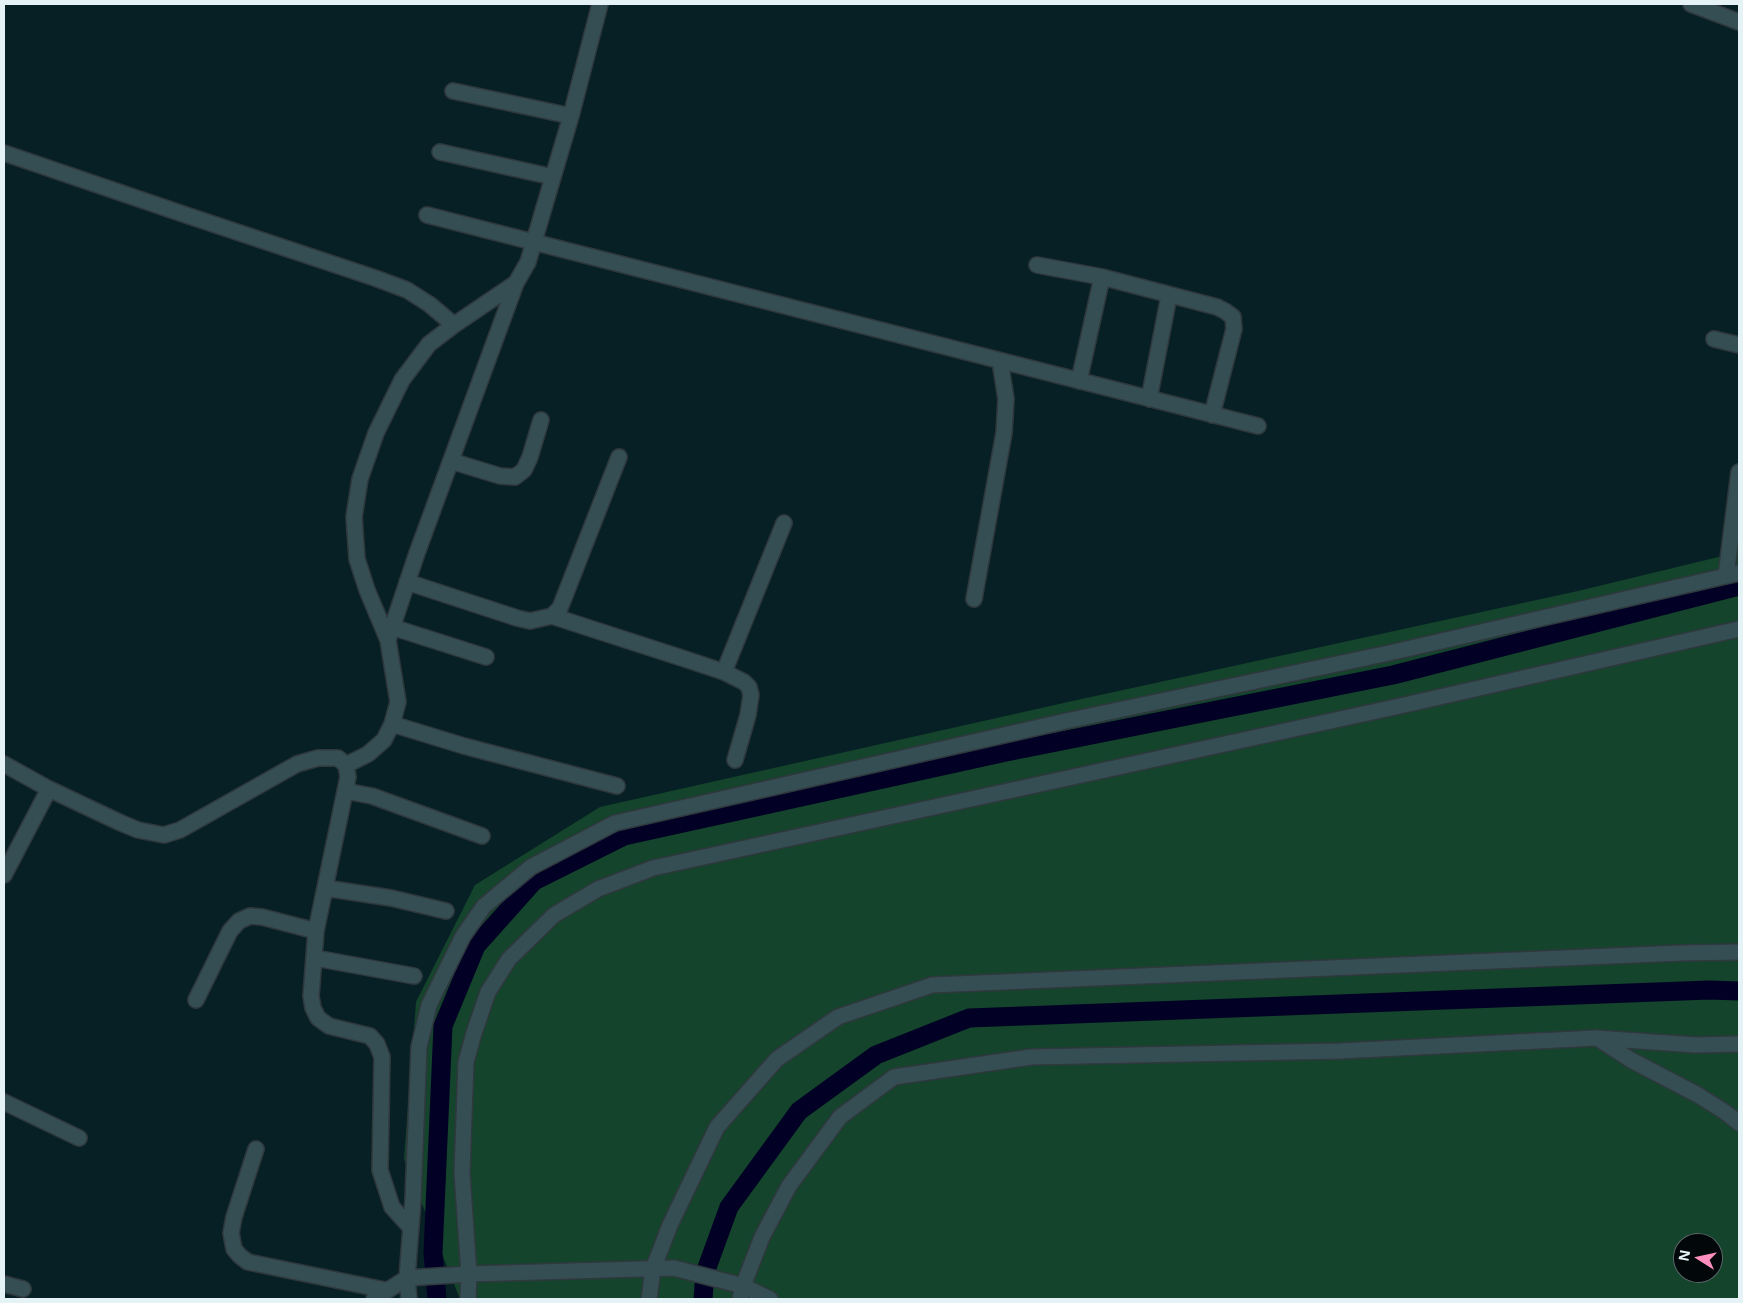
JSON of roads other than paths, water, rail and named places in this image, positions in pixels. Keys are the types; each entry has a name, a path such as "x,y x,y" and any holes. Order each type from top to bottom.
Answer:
{"street":[{"path":"390,633 516,283 528,262 535,242 571,116 600,4"},
{"path":"1691,4 1739,22"},
{"path":"452,90 571,116"},
{"path":"440,152 553,178"},
{"path":"4,153 407,290 429,304 454,324"},
{"path":"427,215 1258,426"},
{"path":"1037,265 1102,277 1225,310 1233,317 1234,329 1212,415"},
{"path":"1079,381 1102,277"},
{"path":"346,766 368,754 384,740 392,724 398,702 390,633 367,590 357,559 354,517 360,479 376,433 402,380 429,344 454,324 516,283"},
{"path":"1149,399 1169,296"},
{"path":"1714,339 1739,345"},
{"path":"974,599 1004,433 1006,400 1000,362"},
{"path":"451,461 500,476 515,477 524,470 527,464 541,420"},
{"path":"552,616 560,608 619,457"},
{"path":"409,1299 413,1278 411,1228 419,1047 429,1005 463,936 484,906 531,867 615,823 1066,721 1388,653 1732,575 1739,472"},
{"path":"724,672 784,523"},
{"path":"407,582 517,618 530,621 552,616 724,672 744,682 749,687 750,694 748,715 735,760"},
{"path":"468,1299 464,1274 462,1173 466,1062 474,1033 488,992 509,959 554,915 598,889 652,868 1381,710 1739,629"},
{"path":"390,633 486,657"},
{"path":"392,724 464,746 617,786"},
{"path":"4,764 49,789 121,823 138,830 164,835 180,830 298,764 318,758 338,758 346,766 348,777 316,931 313,1008 318,1018 329,1026 370,1036 378,1044 382,1057 380,1170 392,1207 411,1228"},
{"path":"4,874 49,789"},
{"path":"345,791 372,796 482,836"},
{"path":"325,888 391,898 446,911"},
{"path":"196,1000 230,931 239,921 250,916 262,917 316,931"},
{"path":"649,1299 653,1269 670,1225 717,1127 777,1060 838,1017 932,985 1739,952"},
{"path":"314,958 414,976"},
{"path":"738,1289 762,1237 789,1186 840,1116 894,1077 1031,1057 1340,1051 1596,1038 1696,1045 1739,1044"},
{"path":"1596,1038 1631,1060 1698,1095 1739,1123"},
{"path":"4,1102 79,1138"},
{"path":"256,1149 234,1217 231,1233 234,1249 248,1262 379,1295 413,1278 464,1274 674,1268 770,1299"},
{"path":"4,1284 23,1289"}],"waterway":[{"path":"437,1299 433,1253 443,1026 476,946 534,881 624,836 1006,752 1393,675 1739,586"},
{"path":"703,1299 705,1273 729,1207 799,1111 876,1055 969,1018 1709,990 1739,991"}]}
